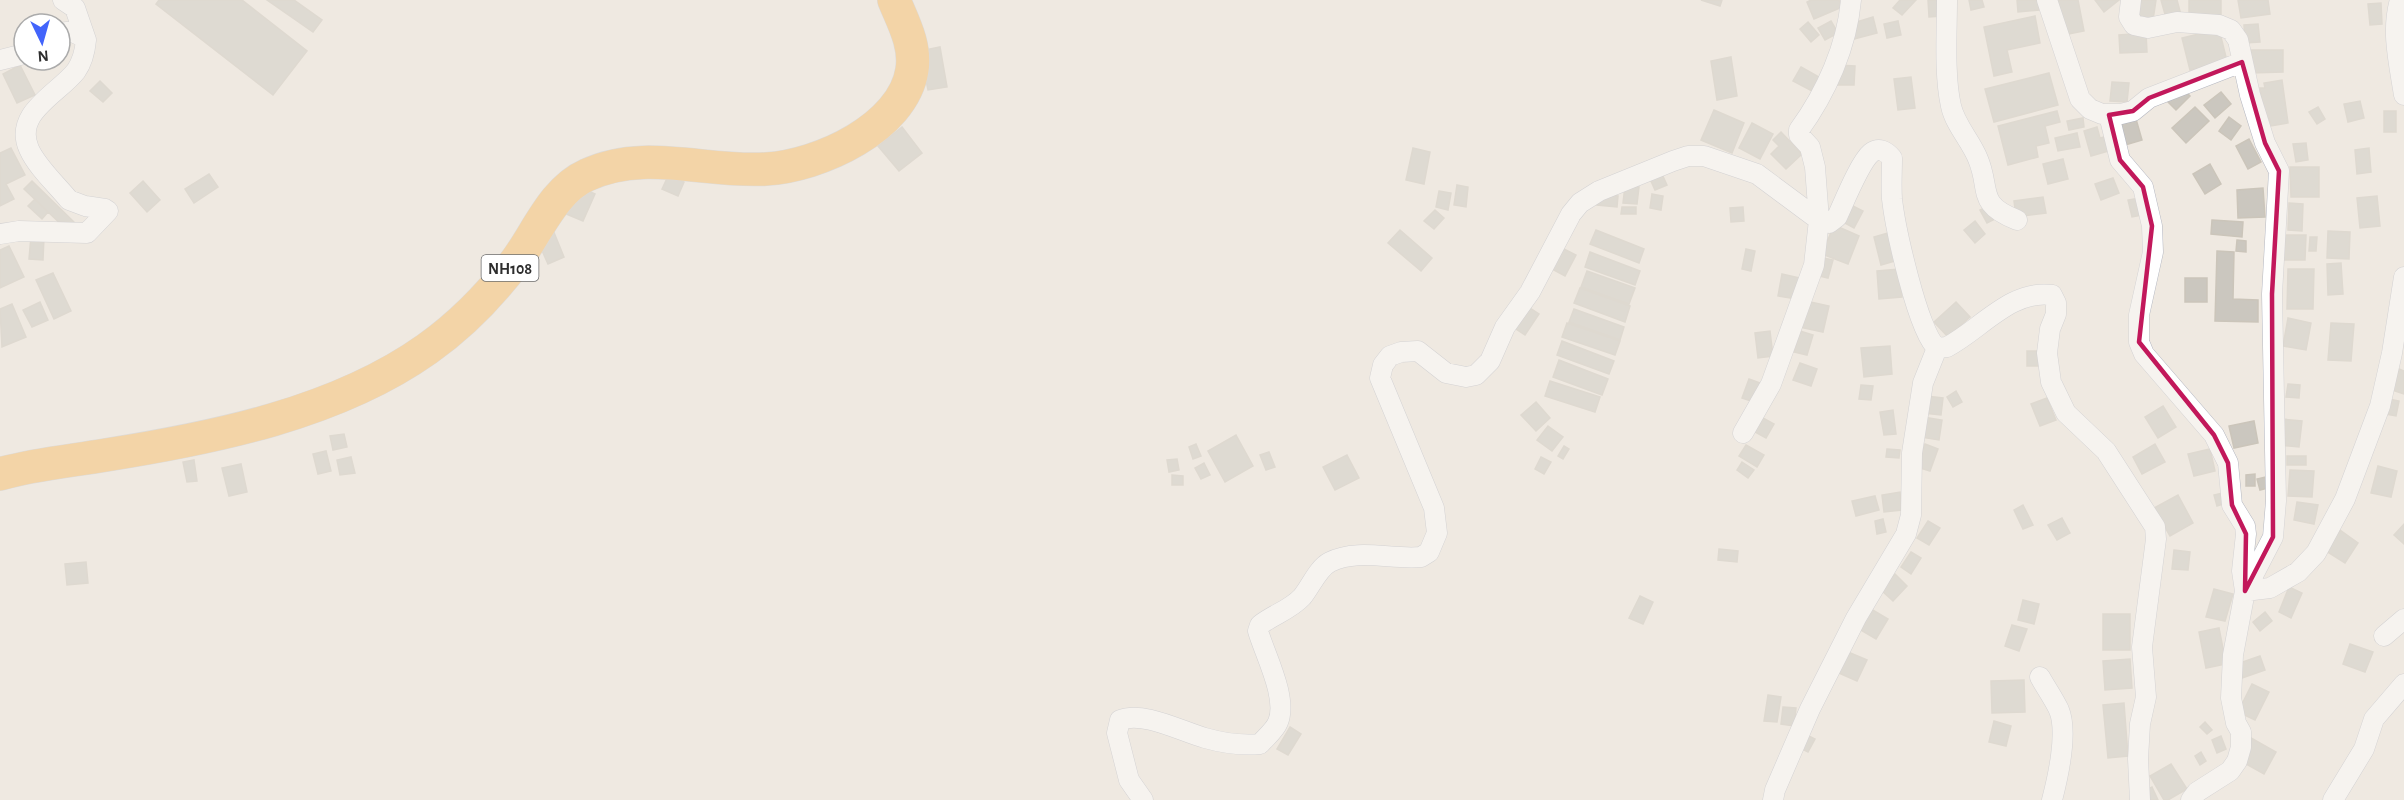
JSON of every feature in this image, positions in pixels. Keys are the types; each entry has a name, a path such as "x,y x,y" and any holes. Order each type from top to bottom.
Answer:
{"highway":[{"name":"NH108","path":"0,474 18,468 109,455 206,436 301,411 375,380 426,350 459,323 492,290 516,261 560,195 583,176 607,166 629,162 653,162 765,170 797,165 824,156 854,141 879,124 898,104 907,89 912,69 912,54 907,31 894,0"}],"street":[{"path":"0,234 19,231 87,233 108,211 105,208 75,204 69,200 36,160 27,140 29,118 76,70 85,54 86,40 75,8 63,0"},
{"path":"1743,433 1771,384 1814,265 1819,220 1813,157 1807,142 1799,135 1798,130 1821,94 1836,60 1844,37 1851,0"},
{"path":"1947,0 1951,105 1979,161 1985,195 2004,215 2017,220"},
{"path":"2047,0 2080,99 2090,109 2109,115 2133,111 2150,98 2242,62"},
{"path":"2131,0 2129,17 2134,25 2148,28 2177,22 2219,25 2231,30 2238,40 2265,143 2279,171 2272,294 2276,501 2272,537 2245,591 2233,655 2231,698 2236,723 2241,732 2241,747 2237,761 2230,771 2197,792 2191,800"},
{"path":"2400,0 2397,10 2396,39 2404,94"},
{"path":"72,33 77,33 86,40"},
{"path":"2109,115 2120,160 2143,187 2152,226 2153,252 2139,315 2139,342 2144,354 2214,435 2228,463 2232,505 2245,526 2242,572 2245,591"},
{"path":"1143,800 1129,780 1117,733 1120,720 1128,717 1141,717 1206,739 1243,745 1260,744 1278,723 1281,708 1274,676 1258,631 1260,625 1286,611 1300,599 1315,581 1323,566 1332,561 1363,555 1421,557 1429,552 1437,533 1434,508 1380,378 1383,365 1390,356 1401,351 1418,351 1446,373 1466,377 1476,375 1490,361 1505,327 1530,292 1571,214 1580,202 1599,191 1688,156 1704,156 1757,174 1826,223 1832,222 1864,162 1872,153 1880,150 1886,152 1892,158 1892,200 1911,288 1922,327 1937,348"},
{"path":"2245,591 2270,588 2298,572 2316,554 2345,499 2380,406 2392,353 2404,277"},
{"path":"1937,348 1956,342 2001,310 2027,297 2039,293 2052,295 2056,303 2056,314 2050,329 2047,353 2051,382 2066,413 2106,451 2155,527 2156,539 2142,646 2146,697 2140,724 2138,759 2140,800"},
{"path":"1773,800 1775,790 1810,709 1856,618 1906,534 1911,515 1912,453 1923,383 1937,348"},
{"path":"2384,636 2404,619"},
{"path":"2040,677 2059,710 2062,722 2052,800"},
{"path":"2333,800 2364,749 2374,719 2404,684"}],"highlighted area":[{"path":"2242,62 2265,143 2279,171 2272,294 2273,537 2245,591 2246,534 2232,505 2228,463 2214,435 2139,342 2152,226 2143,187 2120,160 2109,115 2133,111 2149,98"}],"building":[{"path":"159,0 242,0 307,51 273,95 156,4"},
{"path":"267,0 294,0 322,20 313,32"},
{"path":"1701,0 1722,0 1720,6"},
{"path":"1839,0 1842,7 1814,19 1807,2"},
{"path":"1900,0 1916,0 1902,15 1893,8"},
{"path":"1928,0 1941,0 1942,16 1929,17"},
{"path":"1969,0 1982,0 1984,7 1971,10"},
{"path":"2017,0 2038,0 2039,10 2018,12"},
{"path":"2056,0 2078,0 2084,31 2063,35"},
{"path":"2095,0 2119,0 2104,12"},
{"path":"2138,0 2156,0 2153,20 2136,18"},
{"path":"2161,0 2177,0 2181,15 2166,18"},
{"path":"2189,0 2221,0 2221,19 2189,18"},
{"path":"2238,0 2268,0 2270,14 2241,18"},
{"path":"2381,3 2382,24 2370,25 2368,4"},
{"path":"2035,16 2040,43 2007,50 2012,72 1994,76 1984,27"},
{"path":"1873,17 1877,33 1854,39 1850,24"},
{"path":"1831,21 1838,33 1825,40 1818,28"},
{"path":"1898,21 1901,35 1887,38 1884,24"},
{"path":"1808,22 1819,35 1811,42 1800,29"},
{"path":"2258,24 2260,42 2245,43 2244,25"},
{"path":"2219,29 2227,61 2190,70 2182,38"},
{"path":"2146,33 2147,52 2120,53 2119,35"},
{"path":"940,47 947,87 928,90 920,51"},
{"path":"2251,50 2283,50 2283,72 2251,73"},
{"path":"1731,57 1737,96 1717,100 1711,61"},
{"path":"1837,65 1855,66 1854,85 1837,85"},
{"path":"1801,67 1819,77 1812,91 1793,81"},
{"path":"12,69 12,72 24,72 35,95 17,103 3,74"},
{"path":"2049,73 2058,105 1994,122 1985,89"},
{"path":"1911,77 1915,108 1898,110 1894,79"},
{"path":"2282,80 2288,123 2271,126 2269,118 2265,119 2260,88 2265,88 2264,83"},
{"path":"100,81 112,93 103,102 90,91"},
{"path":"2112,82 2129,83 2127,102 2110,101"},
{"path":"2182,88 2190,96 2176,110 2168,102"},
{"path":"2221,92 2231,104 2215,118 2204,105"},
{"path":"2360,101 2364,118 2348,122 2344,104"},
{"path":"2195,107 2209,121 2186,143 2172,128"},
{"path":"2318,107 2325,119 2317,124 2309,112"},
{"path":"1714,110 1744,123 1732,153 1701,140"},
{"path":"2057,111 2060,122 2045,126 2049,143 2036,146 2038,157 2008,165 1998,126"},
{"path":"2384,111 2396,111 2396,132 2384,132"},
{"path":"2229,117 2241,126 2231,140 2219,131"},
{"path":"2083,118 2084,127 2069,130 2067,121"},
{"path":"2136,119 2142,140 2125,145 2119,123"},
{"path":"1752,123 1773,134 1760,159 1739,148"},
{"path":"902,127 922,153 899,171 878,146"},
{"path":"2097,127 2100,138 2109,136 2112,150 2091,156 2084,131"},
{"path":"1781,132 1802,154 1786,169 1771,154 1779,146 1773,140"},
{"path":"2077,133 2080,147 2058,151 2055,138"},
{"path":"2249,139 2261,162 2248,169 2236,146"},
{"path":"2306,143 2308,160 2296,162 2293,144"},
{"path":"11,148 25,175 6,184 14,199 0,206 0,153"},
{"path":"1413,148 1430,152 1424,184 1406,180"},
{"path":"2369,148 2371,172 2357,174 2355,150"},
{"path":"2063,159 2068,179 2048,184 2043,164"},
{"path":"2210,164 2221,184 2205,194 2193,174"},
{"path":"2290,167 2319,167 2319,197 2291,197"},
{"path":"209,174 218,187 194,203 185,189"},
{"path":"669,174 684,182 678,196 662,189"},
{"path":"1662,174 1667,185 1655,190 1650,179"},
{"path":"2113,178 2119,193 2101,200 2095,184"},
{"path":"32,181 75,223 68,231 24,189"},
{"path":"143,181 160,200 147,212 130,193"},
{"path":"1457,185 1468,187 1466,207 1454,205"},
{"path":"576,186 595,194 583,221 564,213"},
{"path":"1625,186 1639,187 1637,204 1623,203"},
{"path":"2263,188 2265,217 2238,218 2237,190"},
{"path":"1439,191 1451,193 1448,210 1436,207"},
{"path":"1599,194 1618,196 1617,207 1597,205"},
{"path":"1652,194 1663,196 1661,210 1650,208"},
{"path":"2377,196 2380,226 2360,228 2357,198"},
{"path":"2043,197 2046,213 2016,217 2014,201"},
{"path":"2139,198 2143,215 2132,217 2128,200"},
{"path":"35,199 48,212 42,219 28,206"},
{"path":"2289,203 2303,204 2302,231 2288,230"},
{"path":"1849,204 1863,211 1854,228 1841,221"},
{"path":"1988,206 1995,219 1987,223 1980,210"},
{"path":"1622,207 1636,207 1636,214 1621,214"},
{"path":"1743,207 1744,221 1731,222 1730,208"},
{"path":"1435,210 1444,218 1434,229 1424,221"},
{"path":"2212,220 2243,222 2242,237 2211,234"},
{"path":"1975,221 1985,234 1975,243 1964,230"},
{"path":"1834,225 1859,236 1848,264 1822,254"},
{"path":"553,230 564,257 548,264 536,237"},
{"path":"1400,230 1432,258 1421,271 1388,243"},
{"path":"1596,230 1644,249 1639,263 1590,244"},
{"path":"2328,231 2350,232 2349,259 2327,258"},
{"path":"1888,233 1895,261 1881,265 1874,237"},
{"path":"2285,235 2306,235 2305,260 2284,260"},
{"path":"31,236 44,237 43,260 29,259"},
{"path":"2310,237 2317,237 2316,251 2309,251"},
{"path":"2237,240 2246,241 2246,252 2236,251"},
{"path":"9,246 24,277 0,288 0,250"},
{"path":"1560,247 1576,255 1565,276 1550,268"},
{"path":"1746,249 1755,251 1751,271 1742,269"},
{"path":"2217,251 2234,252 2233,299 2258,300 2258,322 2215,321"},
{"path":"1590,252 1640,271 1635,285 1585,267"},
{"path":"1819,257 1833,260 1828,278 1815,275"},
{"path":"2341,263 2343,294 2328,295 2327,264"},
{"path":"1899,269 1902,297 1879,299 1877,271"},
{"path":"2288,269 2314,269 2313,309 2287,309"},
{"path":"1587,271 1635,288 1629,304 1581,287"},
{"path":"53,273 71,311 54,319 36,280"},
{"path":"1782,274 1800,278 1796,299 1778,296"},
{"path":"2185,278 2207,278 2207,302 2185,302"},
{"path":"1580,288 1630,306 1625,322 1574,303"},
{"path":"1806,301 1829,306 1823,332 1799,327"},
{"path":"40,302 48,320 32,327 23,310"},
{"path":"1956,302 1970,317 1948,337 1934,322"},
{"path":"12,304 26,337 2,347 0,309"},
{"path":"1527,306 1539,314 1525,335 1513,327"},
{"path":"1574,309 1624,327 1620,340 1569,322"},
{"path":"2288,318 2311,323 2306,350 2283,346"},
{"path":"1567,323 1620,341 1615,355 1562,337"},
{"path":"2331,323 2354,324 2351,361 2328,360"},
{"path":"1770,331 1773,356 1758,358 1755,333"},
{"path":"1800,331 1813,335 1807,355 1794,352"},
{"path":"1562,341 1614,361 1609,374 1557,355"},
{"path":"1890,346 1892,374 1864,377 1861,348"},
{"path":"2027,351 2040,351 2040,366 2027,366"},
{"path":"1559,360 1608,379 1602,395 1553,377"},
{"path":"1800,363 1817,369 1811,386 1793,380"},
{"path":"2399,369 2404,371 2404,394 2392,390"},
{"path":"1749,379 1760,383 1754,402 1742,398"},
{"path":"1550,381 1600,397 1595,412 1545,396"},
{"path":"2288,384 2300,385 2299,398 2286,397"},
{"path":"1861,385 1873,386 1871,400 1859,399"},
{"path":"1956,391 1962,402 1953,407 1947,397"},
{"path":"1926,396 1943,398 1941,415 1923,413"},
{"path":"2047,398 2056,420 2040,426 2031,404"},
{"path":"2389,399 2399,401 2396,416 2385,414"},
{"path":"1536,402 1550,418 1536,431 1521,415"},
{"path":"2163,406 2176,427 2158,438 2145,417"},
{"path":"1893,410 1896,434 1884,435 1880,412"},
{"path":"1923,417 1942,420 1939,440 1920,437"},
{"path":"1763,418 1774,424 1766,438 1755,432"},
{"path":"2282,419 2302,421 2299,447 2279,445"},
{"path":"2254,421 2258,443 2234,448 2229,426"},
{"path":"1548,426 1563,437 1552,451 1537,440"},
{"path":"344,434 347,447 333,450 330,436"},
{"path":"1236,435 1253,466 1225,482 1208,451"},
{"path":"1196,444 1201,456 1193,459 1189,447"},
{"path":"1925,444 1938,449 1930,471 1917,467"},
{"path":"2155,444 2165,462 2142,474 2133,457"},
{"path":"1746,445 1764,455 1757,467 1739,456"},
{"path":"1564,446 1569,449 1563,459 1558,456"},
{"path":"1887,449 1900,450 1899,458 1886,457"},
{"path":"2210,449 2215,471 2194,476 2188,454"},
{"path":"326,451 331,471 318,474 313,454"},
{"path":"1269,452 1275,467 1266,470 1260,455"},
{"path":"1347,455 1359,478 1335,490 1323,467"},
{"path":"2287,456 2306,456 2306,465 2287,465"},
{"path":"351,457 355,473 340,475 337,460"},
{"path":"1541,457 1551,462 1544,474 1535,469"},
{"path":"1177,459 1179,470 1169,472 1167,460"},
{"path":"194,460 197,481 187,482 183,462"},
{"path":"1742,462 1754,470 1748,478 1737,470"},
{"path":"1204,463 1210,475 1201,479 1195,468"},
{"path":"241,464 247,492 229,496 222,468"},
{"path":"2378,466 2397,471 2391,497 2371,493"},
{"path":"2290,470 2314,471 2312,497 2288,496"},
{"path":"2255,474 2255,486 2246,486 2246,475"},
{"path":"1172,475 1183,476 1183,485 1172,485"},
{"path":"2266,477 2268,488 2260,490 2257,479"},
{"path":"1900,492 1902,510 1884,512 1882,495"},
{"path":"2223,493 2226,503 2217,506 2214,495"},
{"path":"2178,495 2193,523 2170,536 2154,508"},
{"path":"1875,496 1879,510 1856,516 1852,501"},
{"path":"2297,502 2318,505 2314,524 2294,520"},
{"path":"2023,505 2033,525 2023,529 2014,510"},
{"path":"2062,518 2070,533 2057,540 2048,525"},
{"path":"1883,519 1886,532 1877,534 1875,521"},
{"path":"1928,521 1940,528 1929,545 1917,538"},
{"path":"2404,524 2404,544 2394,535"},
{"path":"2340,530 2358,543 2345,563 2326,551"},
{"path":"1719,549 1738,551 1737,562 1718,560"},
{"path":"2174,550 2190,552 2188,570 2172,569"},
{"path":"1911,552 1921,558 1911,574 1901,567"},
{"path":"86,562 88,583 67,585 65,564"},
{"path":"1895,574 1907,586 1893,601 1881,590"},
{"path":"2289,587 2302,593 2291,618 2279,612"},
{"path":"2214,589 2233,594 2225,621 2206,617"},
{"path":"1640,596 1653,602 1643,624 1629,618"},
{"path":"2023,600 2039,604 2034,624 2018,620"},
{"path":"1871,609 1888,619 1876,639 1859,629"},
{"path":"2265,612 2272,621 2260,631 2253,622"},
{"path":"2103,614 2130,614 2130,650 2103,650"},
{"path":"2012,625 2027,629 2019,651 2005,646"},
{"path":"2219,628 2226,664 2206,668 2199,632"},
{"path":"2350,644 2373,652 2365,672 2343,664"},
{"path":"1848,652 1867,660 1857,681 1839,673"},
{"path":"2260,656 2265,670 2242,678 2237,664"},
{"path":"2130,659 2132,688 2105,690 2103,661"},
{"path":"2024,680 2025,712 1992,713 1991,681"},
{"path":"2252,684 2269,692 2255,720 2238,712"},
{"path":"1768,695 1781,697 1777,722 1764,721"},
{"path":"2124,703 2128,756 2108,758 2103,705"},
{"path":"1783,707 1796,708 1794,726 1781,724"},
{"path":"1994,721 2011,726 2006,746 1989,742"},
{"path":"2205,722 2212,730 2207,734 2200,727"},
{"path":"1290,727 1301,734 1288,755 1277,749"},
{"path":"1805,734 1815,739 1808,752 1798,747"},
{"path":"2221,736 2226,749 2217,753 2212,740"},
{"path":"2251,738 2276,752 2264,774 2239,760"},
{"path":"2201,752 2206,761 2200,765 2195,756"},
{"path":"2171,764 2187,789 2164,800 2150,776"},
{"path":"2152,787 2158,800 2147,800 2142,792"}]}
